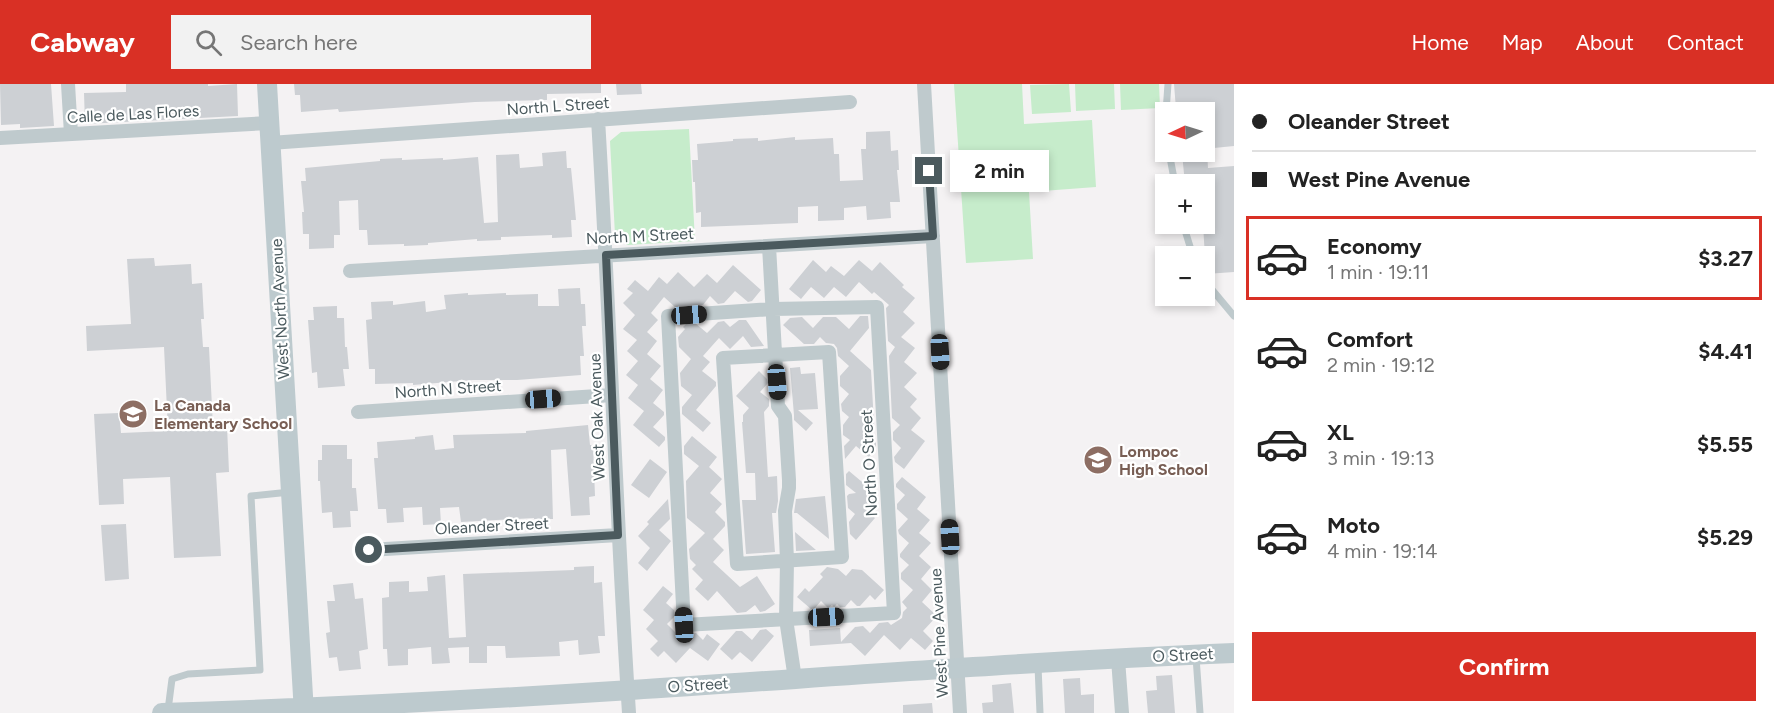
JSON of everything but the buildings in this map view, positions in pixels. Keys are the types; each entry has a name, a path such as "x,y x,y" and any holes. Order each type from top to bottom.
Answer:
{"street":[{"path":"68,84 71,134"},
{"name":"West North Avenue","path":"267,84 303,711"},
{"name":"West Pine Avenue","path":"924,84 960,713"},
{"name":"North L Street","path":"269,133 598,120 850,102"},
{"name":"West Oak Avenue","path":"598,120 629,713"},
{"name":"Calle de Las Flores","path":"0,138 71,134 269,133"},
{"name":"North M Street","path":"350,271 933,236"},
{"path":"769,246 778,406 785,416 789,480 784,511 787,561 786,619 795,679"},
{"name":"North O Street","path":"877,307 894,613 684,625 668,316 773,309 877,307"},
{"path":"829,352 842,557 787,561 737,564 723,358 829,352"},
{"name":"North N Street","path":"358,412 612,395"},
{"name":"Oleander Street","path":"369,550 618,535"},
{"name":"O Street","path":"162,713 303,711 447,704 958,668 1234,653"},
{"path":"1118,658 1122,713"}],"lane":[{"path":"1167,102 1168,84"},
{"path":"1215,293 1234,316"},
{"path":"168,713 172,679 188,674 260,670 251,496 291,491"},
{"path":"1196,655 1200,713"},
{"path":"1038,663 1041,713"}],"green space":[{"path":"954,84 1022,84 1024,124 1092,120 1096,187 1029,192 1033,259 966,263"},
{"path":"1069,84 1071,112 1032,114 1030,85"},
{"path":"1075,84 1114,84 1115,109 1076,111"},
{"path":"1120,84 1159,84 1160,102 1155,102 1155,108 1121,110"},
{"path":"689,129 695,241 627,245 615,235 610,141 621,132"}],"place":[{"name":"La Canada Elementary School","path":"133,414"},
{"name":"Lompoc High School","path":"1098,460"}],"route":[{"path":"369,550 618,535 606,255 933,236 929,171"}]}
